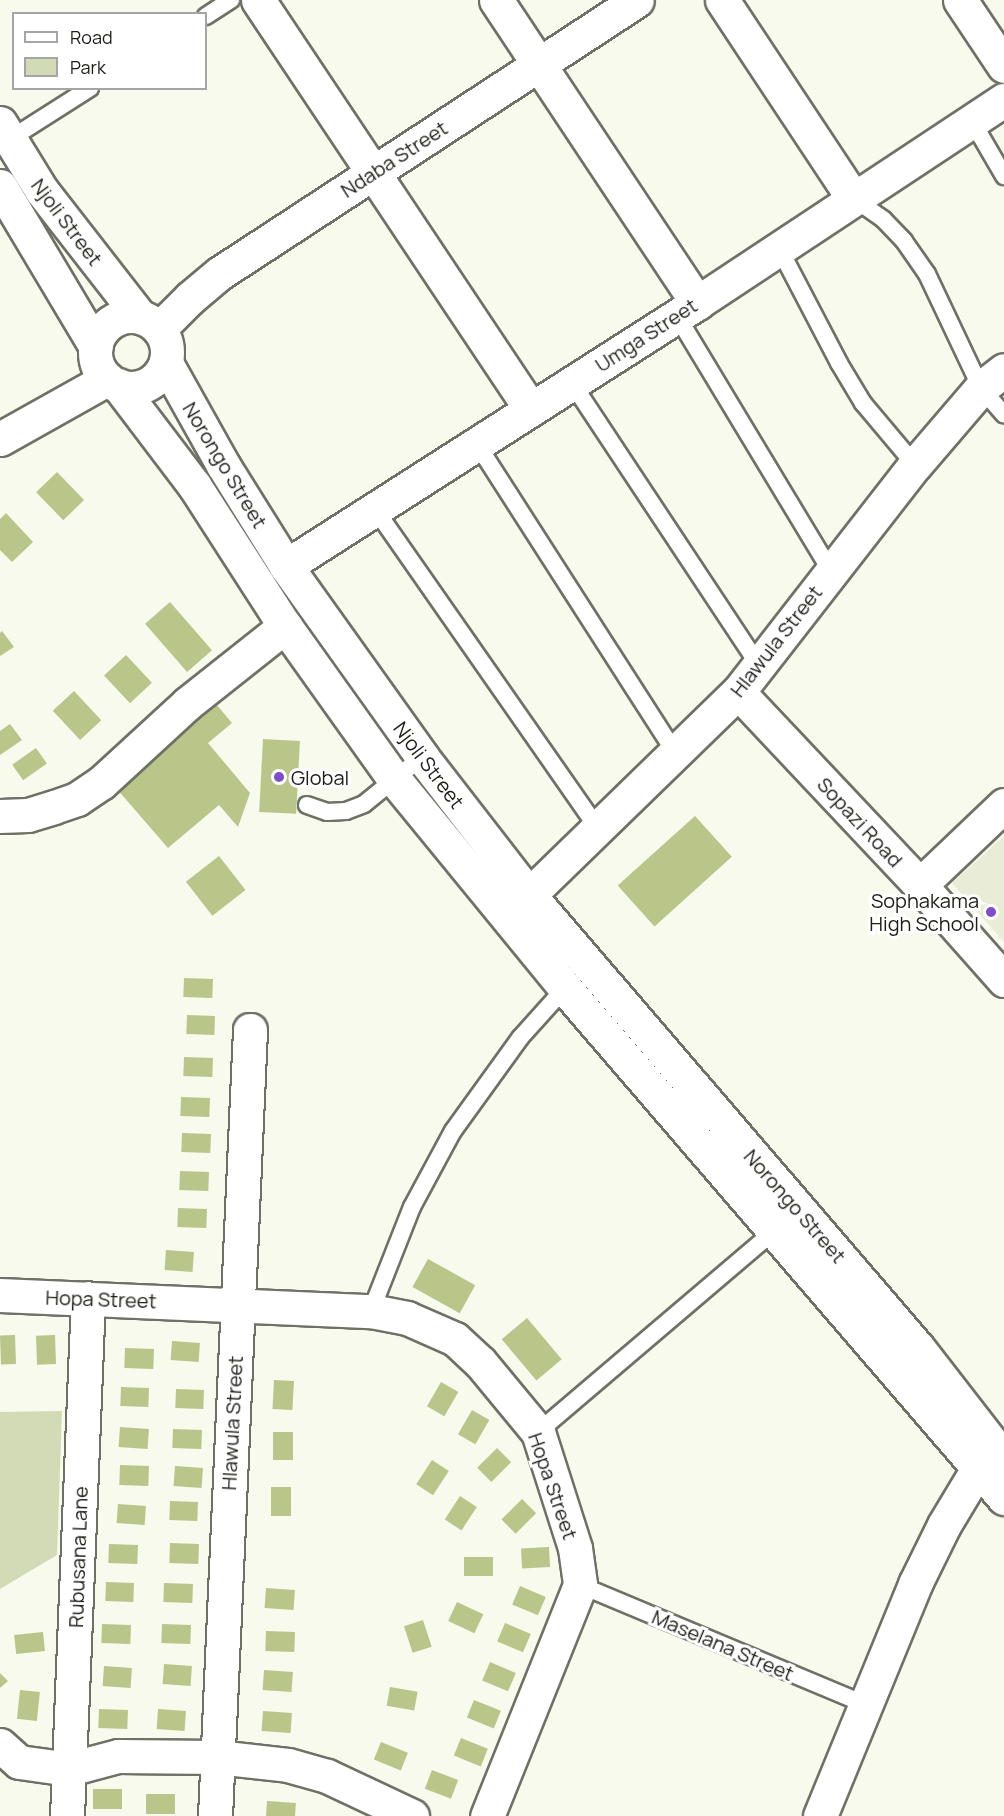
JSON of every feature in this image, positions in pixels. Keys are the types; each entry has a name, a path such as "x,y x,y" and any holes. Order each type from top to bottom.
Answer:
{"street":[{"path":"258,0 531,409"},
{"path":"495,0 687,309"},
{"name":"Ndaba Street","path":"149,323 190,298 220,273 637,0"},
{"path":"722,0 854,198"},
{"path":"960,0 1004,66"},
{"name":"Umga Street","path":"286,566 687,309 1004,100"},
{"name":"Njoli Street","path":"5,131 42,191 149,323"},
{"name":"Njoli Street","path":"0,186 96,347"},
{"path":"0,439 112,382 141,386 152,381 166,363 165,339 149,323 128,316 111,322 99,335 96,347 100,370 112,382"},
{"name":"Norongo Street","path":"166,363 223,465 286,566"},
{"name":"Hlawula Street","path":"529,895 738,692 915,465 993,379"},
{"name":"Njoli Street","path":"112,382 194,485 285,626 395,780 565,988"},
{"name":"Njoli Street","path":"286,566 422,757 529,895 581,957"},
{"path":"0,816 28,815 54,807 77,798 101,783 188,703 285,626"},
{"name":"Sopazi Road","path":"738,692 920,885 1004,980"},
{"path":"920,885 1004,805"},
{"name":"Norongo Street","path":"581,957 918,1348 991,1457 1004,1498"},
{"name":"Norongo Street","path":"565,988 775,1230 827,1295 991,1457"},
{"name":"Hlawula Street","path":"215,1816 250,1030"},
{"name":"Hopa Street","path":"0,1295 371,1311 407,1318 454,1339 480,1362 538,1432 575,1548 580,1585 487,1816"},
{"name":"Rubusana Lane","path":"67,1816 88,1298"},
{"path":"820,1816 915,1584 944,1525 991,1457"},
{"path":"0,1745 19,1762 69,1769 118,1756 217,1757 288,1766 319,1773 412,1816"}],"lane":[{"path":"207,15 231,0"},
{"path":"5,131 86,90"},
{"path":"972,122 1004,176"},
{"path":"854,198 883,219 904,241 927,274 993,379 1004,414"},
{"path":"779,248 839,363 863,403 915,465"},
{"path":"687,309 831,571"},
{"path":"572,383 759,665"},
{"path":"477,444 675,753"},
{"path":"375,509 598,829"},
{"path":"307,805 327,812 346,811 364,804 422,757"},
{"path":"371,1311 412,1207 453,1131 520,1038 565,988"},
{"name":"Norongo Street","path":"538,1432 775,1230"},
{"name":"Maselana Street","path":"580,1585 865,1704"}],"shaded area":[{"name":"Sophakama High School","path":"1004,836 1004,942 952,883"}],"green space":[{"path":"62,1411 57,1555 0,1589 0,1412"}],"building":[{"path":"57,472 84,500 63,520 36,492"},
{"path":"6,513 33,542 12,562 0,550 0,519"},
{"path":"170,602 212,650 187,672 145,624"},
{"path":"2,631 14,647 0,656 0,633"},
{"path":"126,655 152,683 130,703 104,675"},
{"path":"74,691 101,720 80,740 53,711"},
{"path":"216,704 232,723 208,743 250,793 238,827 219,805 168,848 116,788"},
{"path":"10,724 22,740 0,755 0,731"},
{"name":"Global","path":"263,739 300,741 296,814 259,812"},
{"path":"36,748 47,764 23,780 12,765"},
{"path":"695,816 732,857 655,926 618,886"},
{"path":"219,856 245,890 212,916 186,882"},
{"path":"184,978 213,979 212,998 183,997"},
{"path":"187,1015 215,1016 214,1035 186,1034"},
{"path":"184,1057 213,1058 212,1077 183,1076"},
{"path":"181,1097 210,1098 209,1117 180,1116"},
{"path":"182,1133 211,1134 210,1153 181,1152"},
{"path":"180,1171 209,1172 208,1191 179,1190"},
{"path":"178,1208 207,1209 206,1228 177,1227"},
{"path":"166,1250 194,1252 193,1272 165,1270"},
{"path":"428,1259 475,1285 460,1313 412,1287"},
{"path":"527,1318 562,1359 536,1381 502,1339"},
{"path":"15,1335 16,1364 1,1365 0,1336"},
{"path":"55,1335 56,1364 37,1365 36,1336"},
{"path":"172,1341 200,1343 199,1362 171,1360"},
{"path":"125,1348 154,1349 153,1369 124,1368"},
{"path":"274,1380 294,1381 292,1410 272,1409"},
{"path":"441,1382 458,1392 444,1416 427,1406"},
{"path":"121,1387 149,1388 148,1407 120,1406"},
{"path":"176,1389 204,1390 203,1409 175,1408"},
{"path":"472,1410 489,1420 475,1444 458,1434"},
{"path":"120,1427 149,1429 148,1449 119,1447"},
{"path":"173,1429 202,1430 201,1449 172,1448"},
{"path":"273,1432 293,1432 293,1460 273,1460"},
{"path":"497,1448 511,1462 491,1482 477,1468"},
{"path":"432,1460 449,1471 433,1495 416,1484"},
{"path":"120,1465 149,1466 148,1486 119,1485"},
{"path":"175,1466 203,1468 202,1488 174,1486"},
{"path":"271,1487 291,1487 291,1516 271,1516"},
{"path":"460,1496 477,1507 462,1530 445,1519"},
{"path":"522,1499 536,1513 516,1534 501,1520"},
{"path":"170,1501 198,1502 197,1521 169,1520"},
{"path":"118,1504 146,1506 145,1525 117,1523"},
{"path":"170,1543 199,1544 198,1564 169,1563"},
{"path":"109,1544 138,1545 137,1564 108,1563"},
{"path":"549,1547 550,1567 522,1568 521,1548"},
{"path":"464,1557 493,1557 493,1576 464,1576"},
{"path":"106,1582 134,1583 133,1602 105,1601"},
{"path":"164,1583 193,1584 192,1603 163,1602"},
{"path":"520,1586 546,1597 538,1615 512,1604"},
{"path":"266,1588 295,1590 294,1610 265,1608"},
{"path":"457,1602 483,1614 474,1633 448,1621"},
{"path":"423,1620 432,1647 413,1653 404,1626"},
{"path":"505,1623 531,1634 523,1652 497,1641"},
{"path":"102,1624 131,1625 130,1644 101,1643"},
{"path":"162,1624 191,1625 190,1644 161,1643"},
{"path":"266,1631 295,1632 294,1652 265,1651"},
{"path":"43,1632 45,1651 16,1654 14,1635"},
{"path":"490,1662 516,1673 508,1691 482,1680"},
{"path":"164,1664 192,1666 191,1686 163,1684"},
{"path":"104,1666 132,1668 131,1688 103,1686"},
{"path":"264,1670 293,1672 292,1692 263,1690"},
{"path":"0,1673 8,1681 0,1688"},
{"path":"390,1687 418,1692 414,1711 387,1706"},
{"path":"20,1690 40,1692 37,1721 17,1719"},
{"path":"474,1700 501,1711 494,1728 467,1718"},
{"path":"99,1709 128,1710 127,1729 98,1728"},
{"path":"158,1709 186,1711 185,1731 157,1729"},
{"path":"263,1711 292,1713 291,1733 262,1731"},
{"path":"461,1738 488,1749 481,1766 454,1756"},
{"path":"381,1742 408,1753 401,1770 374,1760"},
{"path":"432,1770 458,1780 451,1799 425,1789"},
{"path":"93,1789 122,1789 122,1809 93,1809"},
{"path":"146,1794 175,1794 175,1814 146,1814"},
{"path":"267,1801 296,1803 295,1816 266,1816"}],"place":[{"name":"Global","path":"279,777"},
{"name":"Sophakama High School","path":"991,912"}]}
